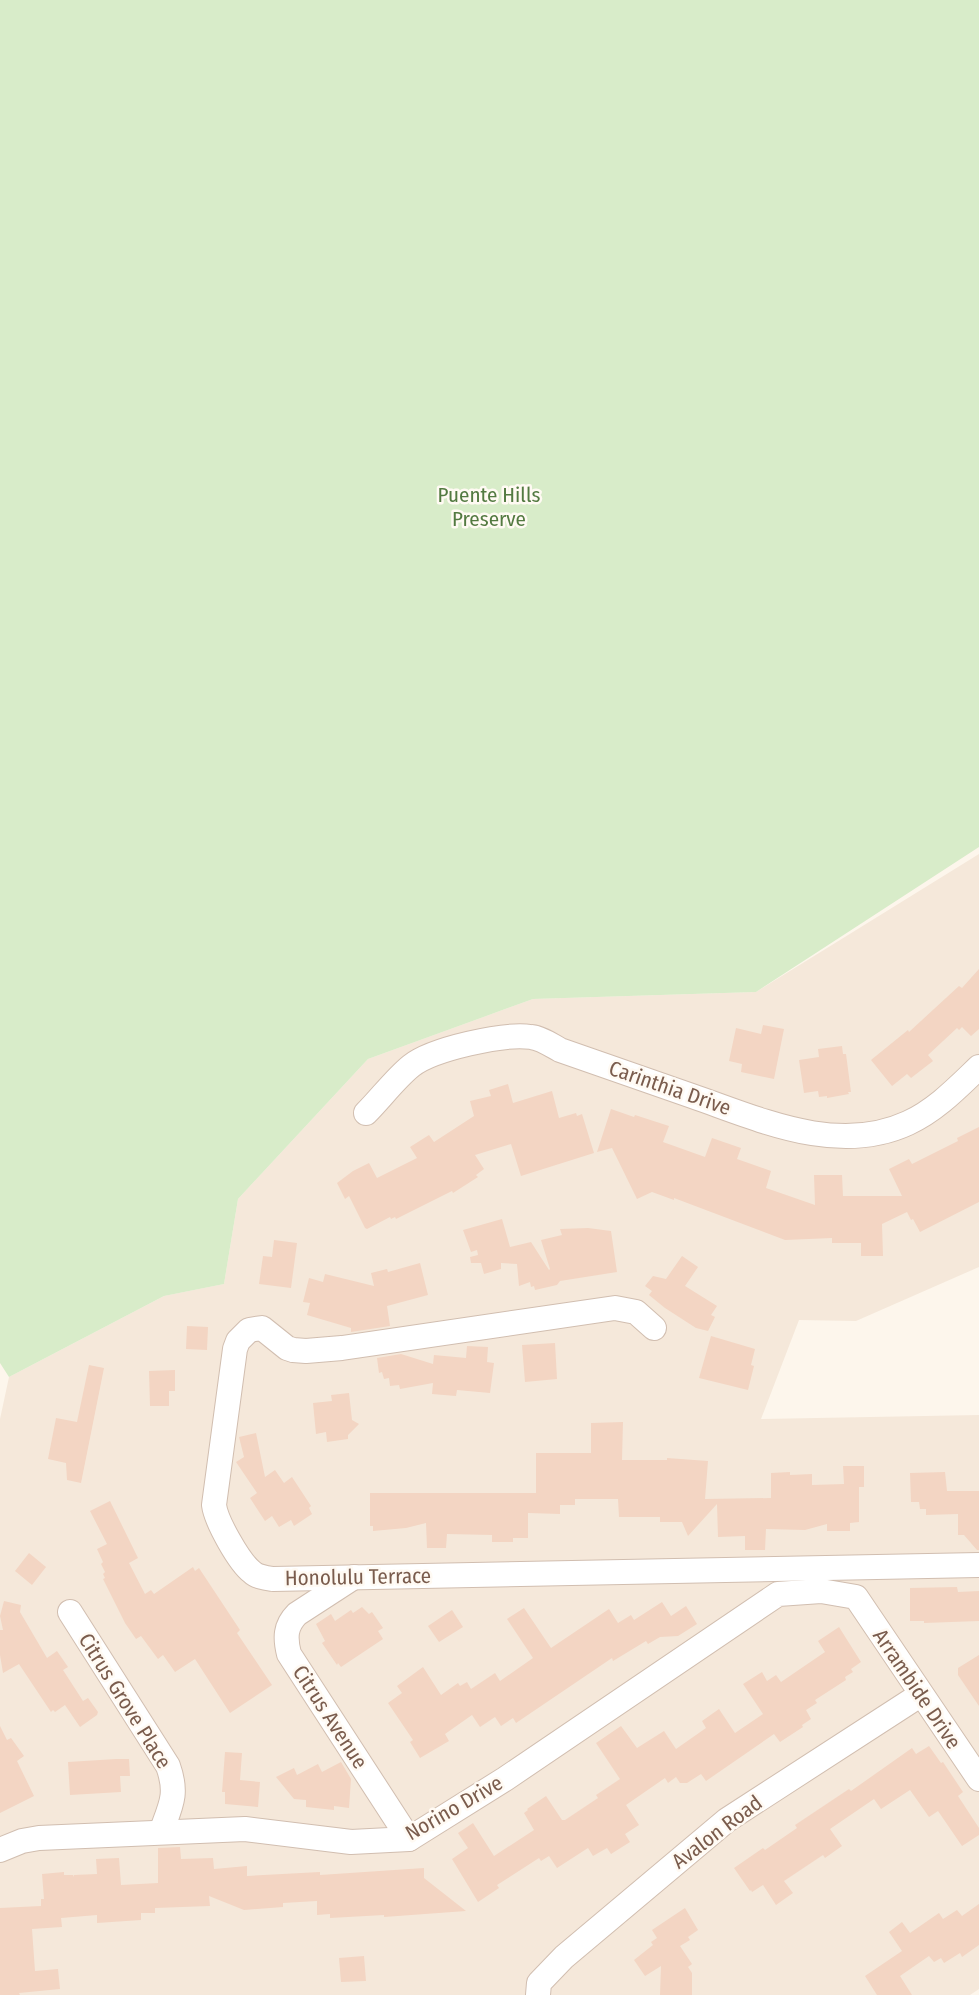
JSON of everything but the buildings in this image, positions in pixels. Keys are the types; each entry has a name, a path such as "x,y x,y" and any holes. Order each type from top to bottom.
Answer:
{"street":[{"name":"Carinthia Drive","path":"366,1113 411,1066 422,1059 462,1045 519,1036 534,1037 560,1050 787,1129 829,1135 874,1134 908,1123 941,1103 979,1067"},
{"name":"Honolulu Terrace","path":"654,1328 636,1312 615,1308 306,1351 287,1348 262,1328 249,1330 235,1349 214,1505 216,1519 247,1567 256,1574 273,1579 979,1565"},
{"name":"Citrus Avenue","path":"355,1577 289,1622 286,1642 289,1654 409,1839"},
{"name":"Norino Drive","path":"0,1850 38,1838 245,1829 351,1842 409,1839 505,1779 778,1594 821,1591 856,1597"},
{"name":"Arrambide Drive","path":"856,1597 979,1779"},
{"name":"Citrus Grove Place","path":"70,1612 168,1766 174,1781 174,1797 162,1832"},
{"name":"Avalon Road","path":"538,1995 539,1983 564,1957 727,1820 920,1695"}],"shaded area":[{"path":"979,854 979,1267 856,1321 799,1320 761,1419 979,1415 979,1989 970,1995 0,1995 0,1419 9,1377 164,1296 224,1284 238,1199 368,1059 533,999 756,992"}],"green space":[{"name":"Puente Hills Preserve","path":"0,0 979,0 979,847 756,992 533,999 368,1059 238,1199 224,1284 164,1296 9,1377 0,1363"}]}
